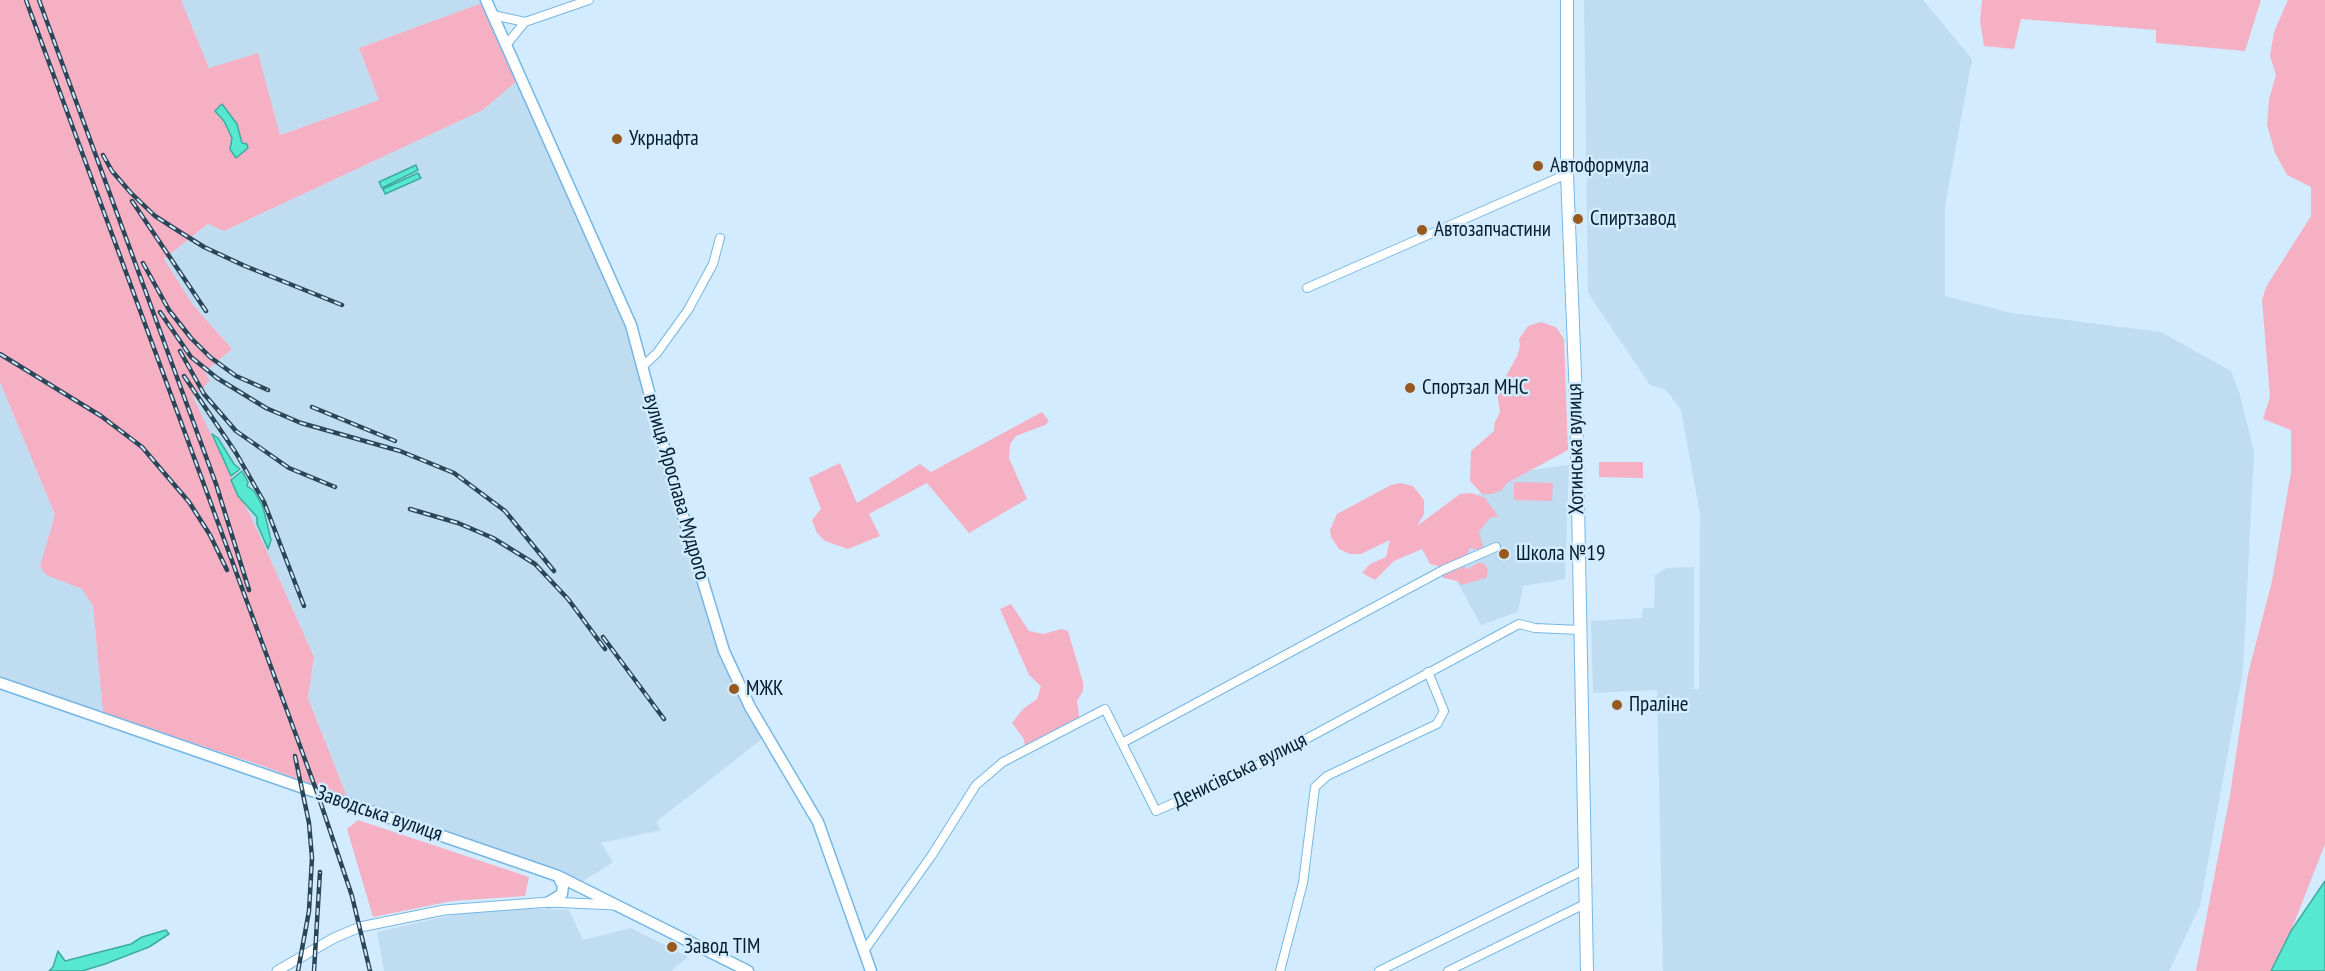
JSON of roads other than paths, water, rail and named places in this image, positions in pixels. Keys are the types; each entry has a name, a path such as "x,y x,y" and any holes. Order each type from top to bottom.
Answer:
{"highway":[{"name":"Хотинська вулиця","path":"1567,0 1567,174 1576,410 1587,971"}],"main road":[{"name":"вулиця Ярослава Мудрого","path":"486,0 581,208 631,325 677,496 724,651 750,708 818,822 871,971"},
{"name":"Заводська вулиця","path":"0,683 558,876 748,971"},
{"path":"549,902 562,894 563,886 558,876"}],"street":[{"path":"493,15 525,22 590,0"},
{"path":"506,45 525,22"},
{"path":"1307,288 1567,174"},
{"path":"643,366 657,353 688,310 713,264 720,238"},
{"path":"1122,743 1443,570 1496,547"},
{"name":"Денисівська вулиця","path":"864,951 932,855 976,785 1004,762 1105,710 1156,811 1256,766 1519,624 1535,628 1580,630"},
{"path":"1280,971 1303,883 1315,787 1327,776 1437,724 1444,711 1428,672"},
{"path":"1379,971 1584,870"},
{"path":"277,971 334,938 360,927 444,910 549,902 621,906"},
{"path":"1448,971 1585,904"}],"railway":[{"path":"26,0 318,795 352,896 370,971"},
{"path":"39,0 216,484 249,590"},
{"path":"103,155 112,171 131,193 155,216 180,232 204,247 245,266 342,305"},
{"path":"132,201 206,311"},
{"path":"143,263 169,310 191,338 210,357 236,376 268,390"},
{"path":"160,312 191,357 217,378 266,408 301,423 400,451 454,473 505,511 554,571"},
{"path":"180,351 204,394 236,431 289,468 335,487"},
{"path":"0,354 101,416 142,447 189,502 210,535 227,570"},
{"path":"184,376 236,453 264,502 304,606"},
{"path":"312,407 395,441"},
{"path":"410,509 458,523 493,538 535,564 568,599 605,649"},
{"path":"603,637 664,719"},
{"path":"295,756 309,823 312,858 309,911 298,971"},
{"path":"314,971 320,872"}],"place":[{"name":"Укрнафта","path":"617,139"},
{"name":"Автоформула","path":"1538,166"},
{"name":"Спиртзавод","path":"1578,219"},
{"name":"Автозапчастини","path":"1422,230"},
{"name":"Спортзал МНС","path":"1410,388"},
{"name":"Школа №19","path":"1504,554"},
{"name":"МЖК","path":"734,689"},
{"name":"Праліне","path":"1617,705"},
{"name":"Завод ТІМ","path":"672,947"}]}
